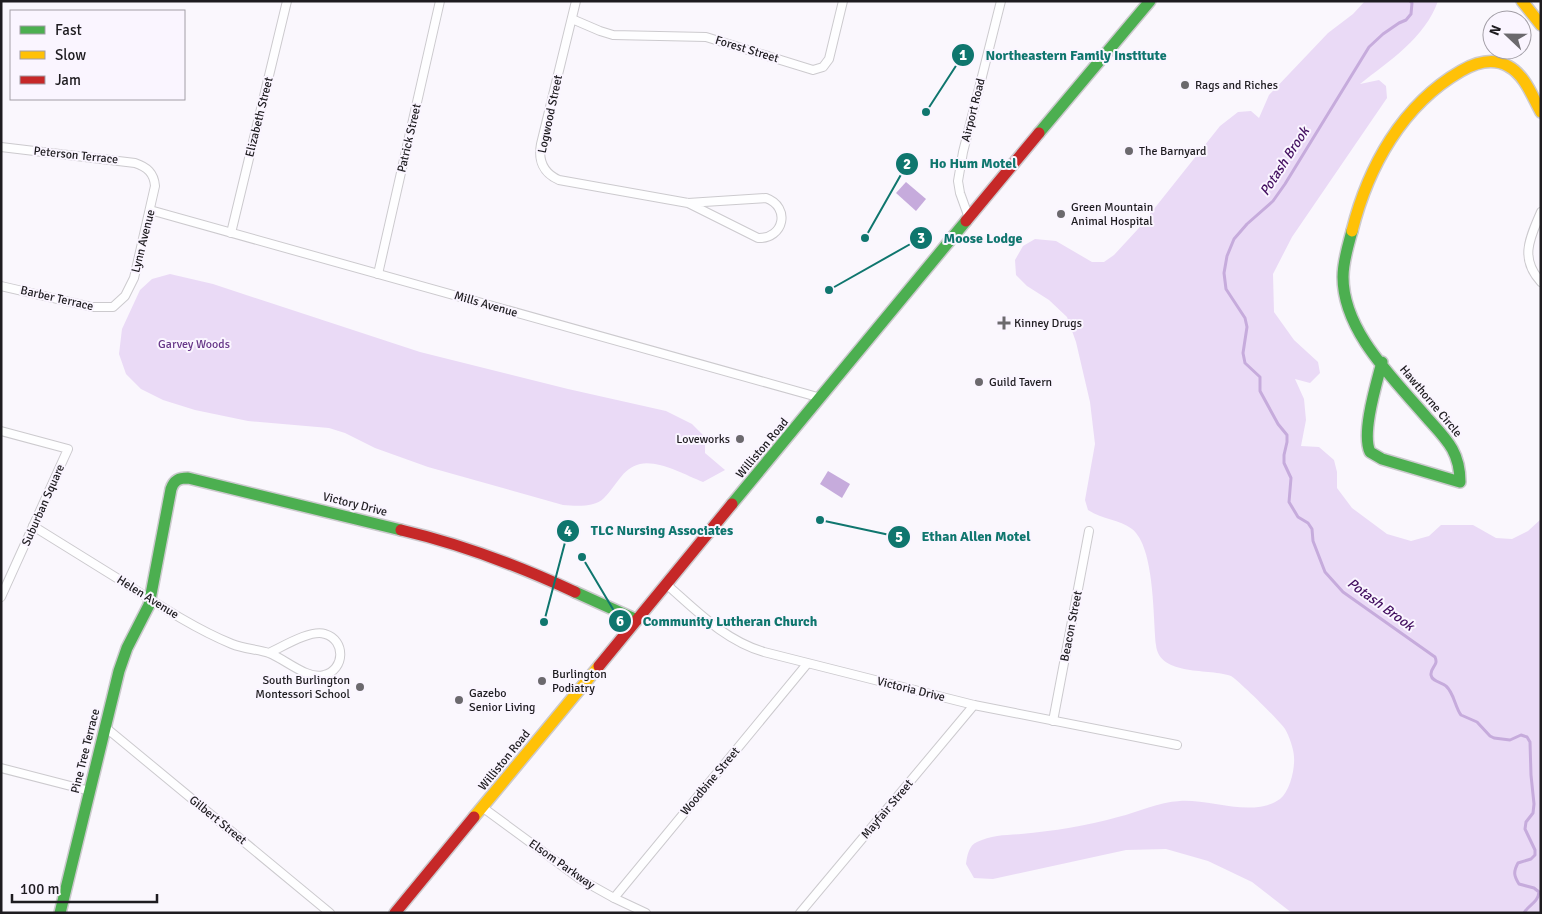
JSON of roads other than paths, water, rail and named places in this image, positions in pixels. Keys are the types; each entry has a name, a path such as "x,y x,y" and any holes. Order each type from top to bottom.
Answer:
{"street":[{"name":"Elizabeth Street","path":"231,233 287,1"},
{"name":"Patrick Street","path":"378,274 440,1"},
{"name":"Logwood Street","path":"576,1 541,144 540,155 543,166 559,180 688,203 766,198 779,207 781,222 773,235 758,238 688,203"},
{"name":"Forest Street","path":"572,19 613,35 696,36 716,39 813,70 820,69 828,62 843,1"},
{"name":"Airport Road","path":"969,218 960,193 958,181 963,152 1001,1"},
{"name":"Williston Road","path":"396,913 666,584 1150,1"},
{"path":"1522,1 1541,25"},
{"name":"Hawthorne Circle","path":"1382,362 1367,435 1368,448 1372,454 1382,459 1460,482 1458,459 1449,443 1382,362 1362,335 1350,314 1344,293 1343,272 1355,214 1370,173 1383,151 1413,110 1427,96 1458,72 1480,62 1496,61 1510,67 1526,85 1541,112"},
{"name":"Peterson Terrace","path":"1,147 127,161 149,170"},
{"name":"Lynn Avenue","path":"113,307 125,296 134,278 155,186 149,170"},
{"name":"Mills Avenue","path":"150,210 821,398"},
{"path":"1541,212 1528,246 1529,264 1541,282"},
{"name":"Barber Terrace","path":"1,286 92,307 113,307"},
{"name":"Suburban Square","path":"1,431 68,449 1,597"},
{"name":"Victory Drive","path":"151,600 171,489 175,480 183,477 398,529 474,550 526,569 637,620"},
{"name":"Helen Avenue","path":"33,526 193,625 232,644 269,653 317,676 327,675 335,670 341,657 340,647 334,639 322,633 312,634 269,653"},
{"name":"Beacon Street","path":"1053,721 1089,531"},
{"name":"Victoria Drive","path":"666,584 732,639 752,648 807,664 974,705 1177,745"},
{"name":"Pine Tree Terrace","path":"60,913 124,655 151,600"},
{"name":"Woodbine Street","path":"614,898 807,664"},
{"name":"Mayfair Street","path":"800,913 974,705"},
{"name":"Gilbert Street","path":"105,727 330,913"},
{"path":"1,768 90,791"},
{"name":"Elsom Parkway","path":"482,807 580,879 646,913"}],"waterway":[{"name":"Potash Brook","path":"1410,1 1412,3 1411,14 1406,20 1383,34 1369,47 1273,201 1247,224 1234,239 1227,256 1224,273 1226,289 1245,318 1247,327 1243,353 1245,363 1260,377 1260,391 1278,424 1287,435 1284,463 1291,478 1289,502 1298,517 1308,523 1312,529 1313,541 1325,572 1343,592 1435,657 1436,662 1431,675 1435,681 1449,689 1461,715 1477,722 1494,738 1510,740 1521,735 1527,737 1530,742 1534,804 1533,813 1526,822 1525,829 1535,850 1535,855 1531,859 1518,863 1515,874 1519,884 1534,888 1539,892 1537,899 1524,913"}],"place":[{"name":"Rags and Riches","path":"1185,85"},
{"name":"Northeastern Family Institute","path":"926,112"},
{"name":"The Barnyard","path":"1129,151"},
{"name":"Green Mountain Animal Hospital","path":"1061,214"},
{"name":"Ho Hum Motel","path":"865,238"},
{"name":"Moose Lodge","path":"829,290"},
{"name":"Kinney Drugs","path":"1004,323"},
{"name":"Guild Tavern","path":"979,382"},
{"name":"Loveworks","path":"740,439"},
{"name":"Ethan Allen Motel","path":"820,520"},
{"name":"Community Lutheran Church","path":"582,557"},
{"name":"TLC Nursing Associates","path":"544,622"},
{"name":"Burlington Podiatry","path":"542,681"},
{"name":"South Burlington Montessori School","path":"360,687"},
{"name":"Gazebo Senior Living","path":"459,700"}],"park label":[{"name":"Garvey Woods","path":"194,344"}]}
